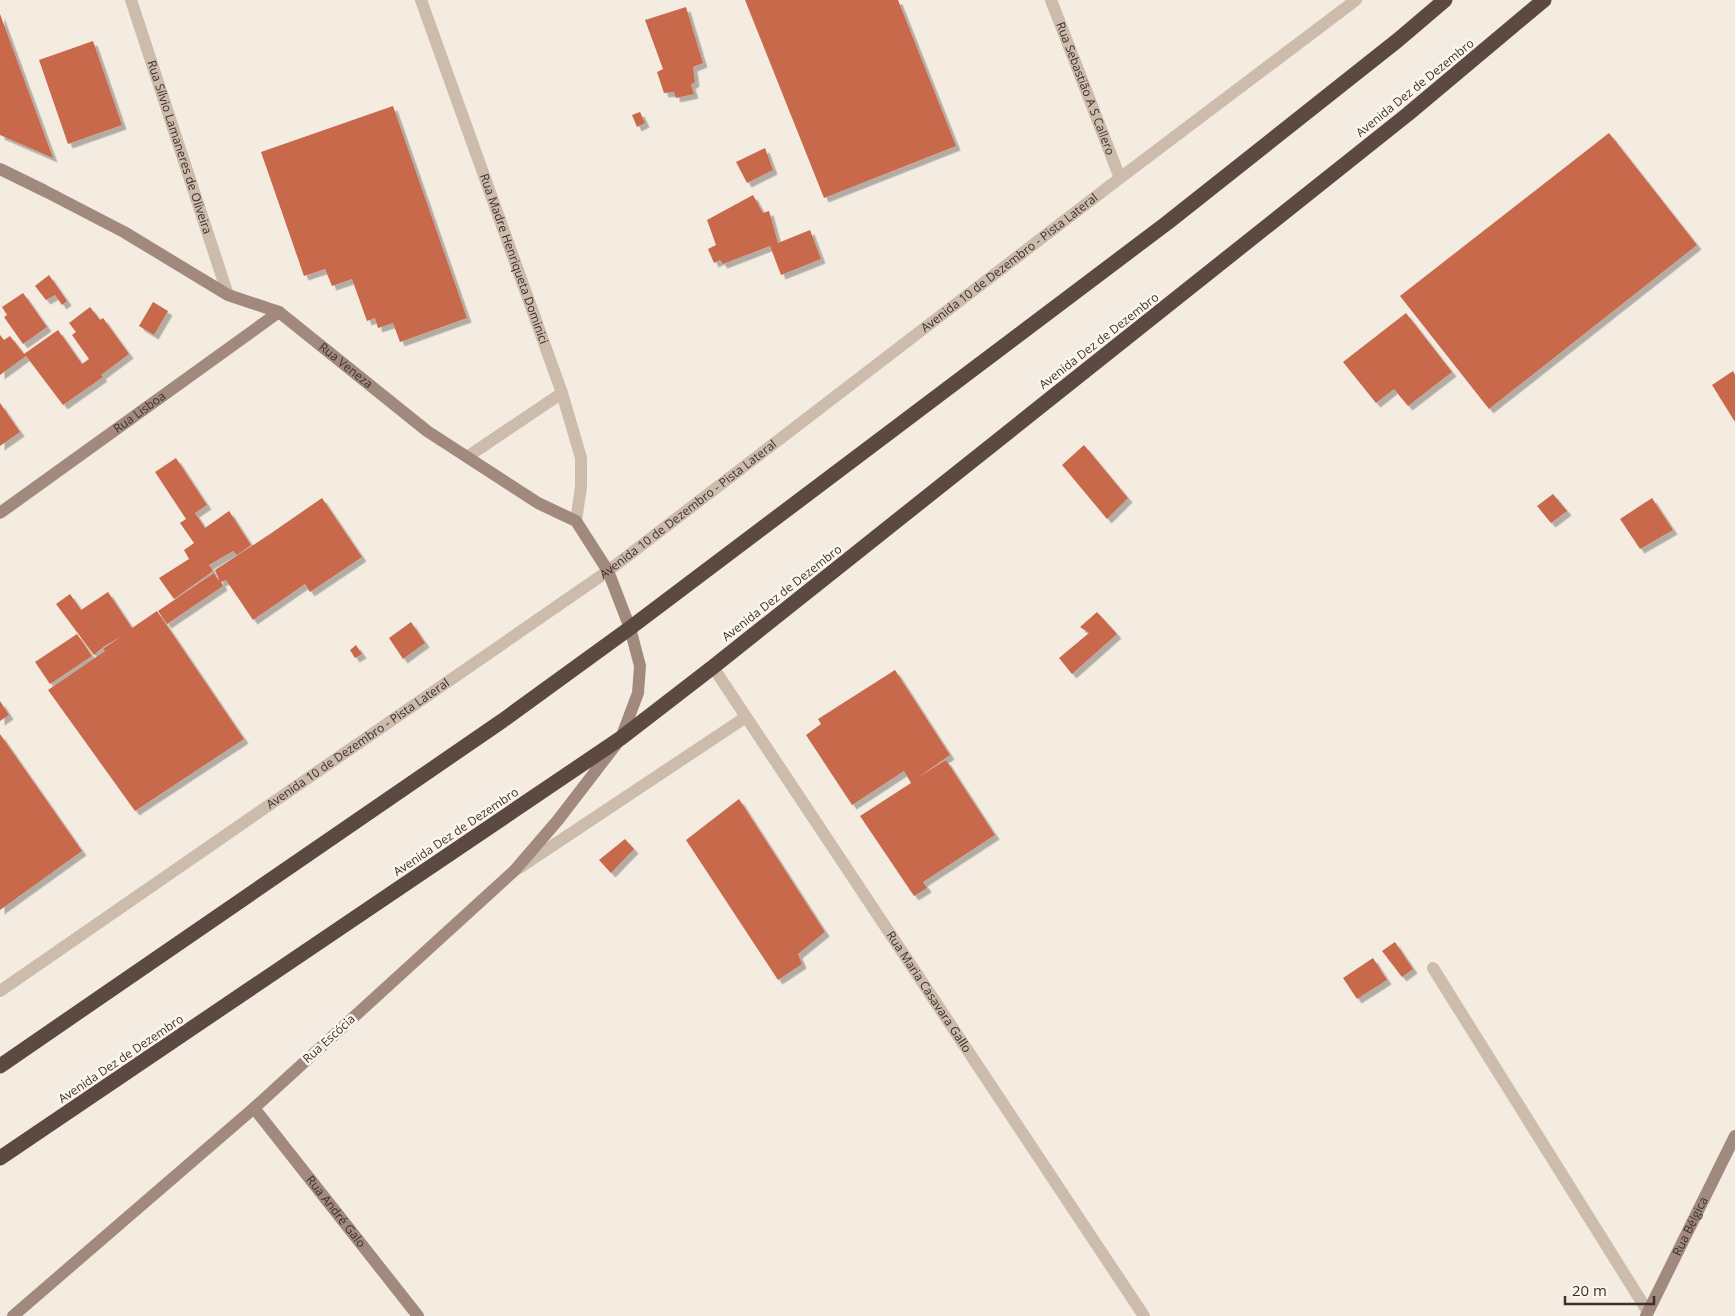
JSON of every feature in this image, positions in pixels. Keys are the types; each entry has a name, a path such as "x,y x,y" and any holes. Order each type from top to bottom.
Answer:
{"highway":[{"path":"0,1066 502,721 630,628 1167,223 1445,0"},
{"name":"Avenida Dez de Dezembro","path":"0,1158 621,738 713,668 1400,120 1544,0"}],"street":[{"name":"Rua Sílvio Lamaneres de Oliveira","path":"130,0 228,296"},
{"name":"Rua Madre Henriqueta Dominici","path":"421,0 562,393 581,458 581,487 576,521"},
{"name":"Rua Sebastião A S Callero","path":"1051,0 1120,178"},
{"name":"Avenida 10 de Dezembro - Pista Lateral","path":"0,992 608,571 1120,178 1356,0"},
{"name":"Rua Veneza","path":"0,169 124,232 228,296 279,312 427,431 538,503 576,521"},
{"name":"Rua Lisboa","path":"0,512 279,312"},
{"path":"468,457 562,393"},
{"path":"576,521 608,571 630,628"},
{"name":"Rua Escócia","path":"13,1316 254,1108 515,870 558,820 621,738 638,693 640,666 630,628"},
{"name":"Rua Maria Casavara Gallo","path":"713,668 1144,1316"},
{"path":"515,870 746,717"},
{"path":"1433,968 1647,1314"},
{"name":"Rua André Galo","path":"254,1108 418,1316"},
{"name":"Rua Bélgica","path":"1647,1314 1735,1136"}],"building":[{"path":"745,0 898,0 956,146 824,198"},
{"path":"686,7 703,63 693,67 695,82 691,85 694,94 676,98 674,92 664,93 657,72 663,69 645,20"},
{"path":"0,14 53,158 0,135"},
{"path":"93,41 122,125 68,144 39,60"},
{"path":"393,106 467,318 400,342 393,323 378,328 375,318 367,321 352,279 332,286 325,269 304,276 261,152"},
{"path":"640,112 645,123 637,127 632,115"},
{"path":"1609,133 1697,245 1489,409 1400,296"},
{"path":"765,148 773,170 747,183 736,162"},
{"path":"753,195 763,213 769,211 778,243 810,230 821,259 781,275 770,246 723,264 720,260 714,263 708,249 716,245 707,220"},
{"path":"49,275 67,301 62,305 55,295 46,300 35,286"},
{"path":"23,293 47,327 23,344 4,317 7,315 2,307"},
{"path":"153,302 168,311 154,335 139,326"},
{"path":"90,307 100,320 103,318 129,354 101,375 103,377 63,405 26,356 0,375 0,335 4,340 10,336 24,354 58,330 82,364 89,359 72,335 76,332 69,323"},
{"path":"1406,313 1452,372 1408,406 1394,389 1376,403 1343,362"},
{"path":"1733,371 1735,375 1735,422 1712,385"},
{"path":"0,403 20,432 0,446"},
{"path":"1084,445 1128,498 1107,519 1062,465"},
{"path":"176,458 207,505 195,513 205,528 229,511 251,545 237,555 233,551 209,565 213,571 174,599 159,578 189,559 184,550 194,543 180,523 186,519 155,472"},
{"path":"1553,494 1567,511 1551,523 1537,506"},
{"path":"322,498 362,557 310,592 305,584 253,620 226,580 221,582 223,586 167,624 158,611 214,573 220,582 215,570"},
{"path":"1652,498 1673,530 1640,549 1620,519"},
{"path":"108,592 132,628 157,611 244,739 135,811 48,690 105,651 103,649 122,636 103,647 94,655 56,604 70,594 81,610"},
{"path":"1097,612 1117,634 1072,674 1059,658 1089,633 1080,627"},
{"path":"411,622 425,643 403,659 389,638"},
{"path":"77,634 92,656 50,684 35,662"},
{"path":"356,645 362,654 355,658 350,650"},
{"path":"895,670 950,755 917,778 946,760 995,835 923,882 927,888 914,896 860,816 911,783 904,771 852,805 806,735 821,724 818,719"},
{"path":"0,701 9,715 0,721"},
{"path":"0,734 82,851 0,910"},
{"path":"739,799 825,932 798,954 802,964 778,980 686,840"},
{"path":"625,839 634,849 611,873 599,860"},
{"path":"1395,942 1413,969 1402,977 1382,951"},
{"path":"1373,958 1387,980 1357,999 1343,978"}]}
